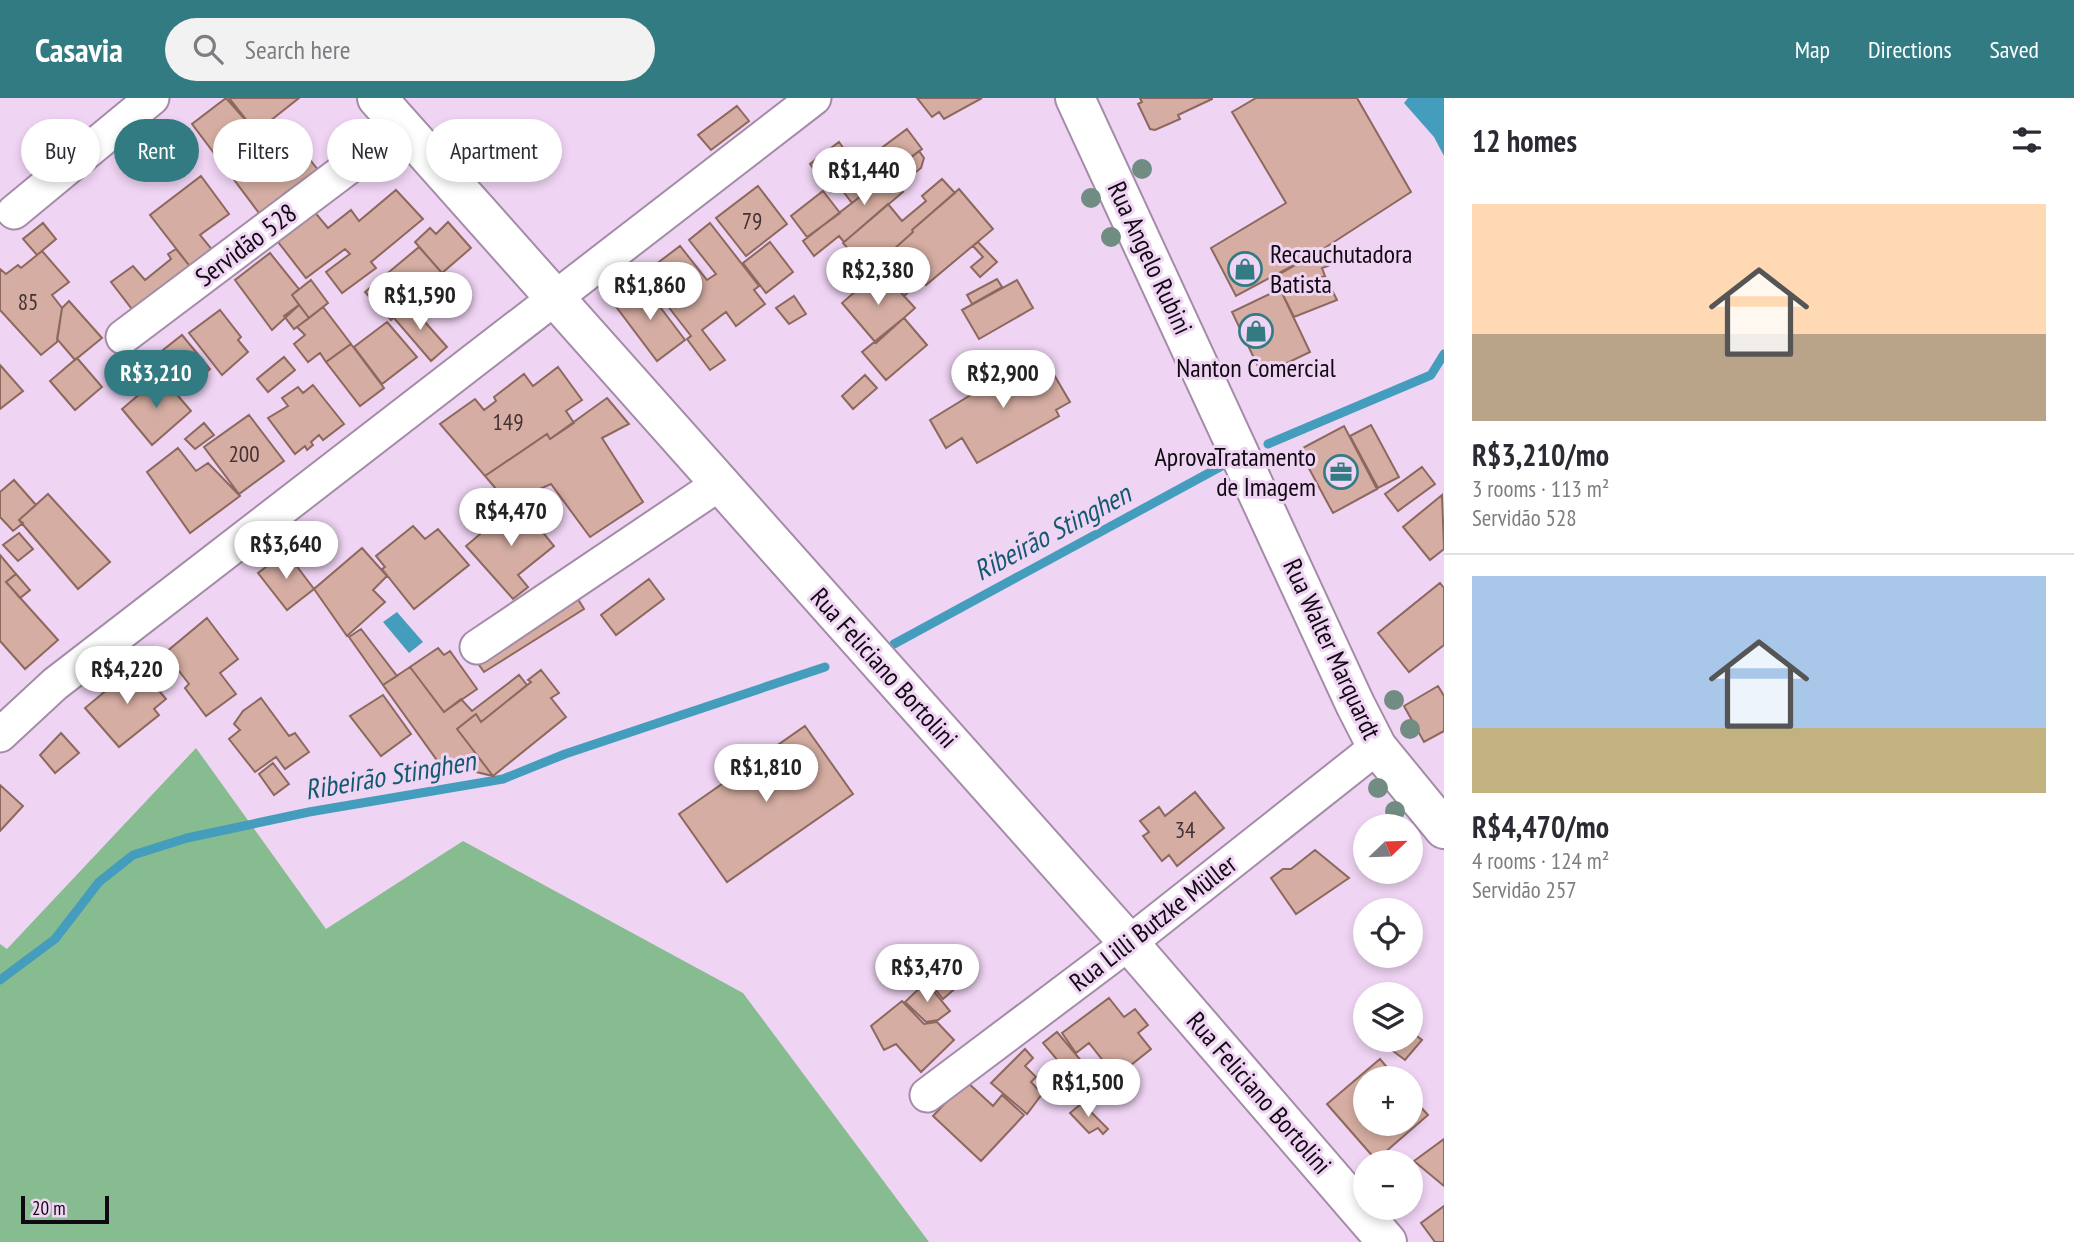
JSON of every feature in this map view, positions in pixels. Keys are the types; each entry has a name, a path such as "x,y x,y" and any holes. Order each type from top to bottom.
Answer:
{"main road":[{"name":"Rua Feliciano Bortolini","path":"377,98 395,119"},
{"name":"Rua Angelo Rubini","path":"1076,98 1241,456"},
{"name":"Rua Feliciano Bortolini","path":"412,138 1129,943 1387,1242"},
{"name":"Rua Walter Marquardt","path":"1241,456 1377,747 1444,829"}],"street":[{"path":"14,212 152,98"},
{"path":"0,735 55,684 814,98"},
{"name":"Servidão 528","path":"122,337 329,182"},
{"path":"477,647 719,484"},
{"name":"Rua Lilli Butzke Müller","path":"926,1095 1129,943 1377,747"}],"green space":[{"path":"196,748 326,929 463,841 743,993 929,1242 0,1242 0,944 7,949"}],"water":[{"path":"1408,98 1444,98 1444,156 1434,137 1404,103"},
{"path":"397,612 423,642 409,653 383,622"}],"building":[{"path":"226,98 245,119 213,119 213,152 199,133 199,119"},
{"path":"229,98 299,98 272,119 246,119"},
{"path":"917,98 982,98 944,119 939,112 932,117"},
{"path":"1140,98 1212,99 1178,115 1180,119 1155,130 1150,129 1138,104 1142,102"},
{"path":"1256,98 1357,98 1411,192 1320,251 1236,296 1211,248 1286,203 1232,112"},
{"path":"737,106 749,121 711,150 698,135"},
{"path":"907,129 922,149 872,187 860,171 867,165 864,161"},
{"path":"839,142 872,187 852,203 839,186 831,192 810,164"},
{"path":"919,151 924,158 921,168 898,186 903,192 844,242 839,236 814,256 803,241"},
{"path":"201,176 229,214 200,235 214,252 192,269 150,215 193,182 199,182"},
{"path":"942,179 955,193 912,230 913,232 894,249 898,254 872,276 843,243 888,204 902,221 926,201 922,196"},
{"path":"236,182 301,182 284,194 287,198 262,217"},
{"path":"758,186 787,224 746,256 716,218"},
{"path":"959,189 993,229 926,285 922,280 904,296 880,269 898,254 894,249 913,232 912,230"},
{"path":"396,190 423,219 371,262 376,268 342,293 326,272 350,254 345,249 306,278 275,238 313,210 328,228 351,210 359,221"},
{"path":"823,191 840,213 807,237 791,216"},
{"path":"448,222 471,248 442,273 415,242 430,228 436,234"},
{"path":"43,223 56,239 37,255 23,239"},
{"path":"710,223 759,286 754,290 765,304 736,326 726,312 702,330 725,360 710,370 687,339 691,336 643,274 680,246 707,280 716,274 689,240"},
{"path":"770,242 793,272 766,293 743,263"},
{"path":"978,242 997,262 980,277 971,267 983,257 973,246"},
{"path":"419,247 442,273 391,320 365,292"},
{"path":"176,249 192,269 135,313 111,282 133,266 145,280 171,259 168,254"},
{"path":"42,251 69,282 52,295 62,308 57,342 41,355 0,310 0,269 6,274 18,265 21,268"},
{"path":"1320,251 1328,266 1322,268 1325,276 1285,292 1278,275"},
{"path":"270,253 299,289 292,295 299,305 272,330 235,280"},
{"path":"884,274 915,308 876,343 842,303 874,275 878,279"},
{"path":"1325,276 1337,300 1294,317 1282,293"},
{"path":"997,279 1002,287 972,304 967,295"},
{"path":"311,280 328,303 309,318 292,295"},
{"path":"1017,280 1033,308 979,339 962,310"},
{"path":"642,283 685,340 657,361 614,304"},
{"path":"1280,289 1310,352 1262,375 1232,312"},
{"path":"794,296 806,314 789,324 776,308"},
{"path":"69,301 102,338 75,360 57,339 62,308"},
{"path":"409,304 447,347 431,361 393,317"},
{"path":"299,305 309,318 294,329 284,316"},
{"path":"323,307 351,344 326,362 320,353 308,362 294,344 305,335 297,327"},
{"path":"220,310 241,337 238,340 248,352 222,375 189,333"},
{"path":"904,318 927,345 886,380 862,352"},
{"path":"387,322 417,357 382,384 354,347"},
{"path":"182,335 210,369 181,393 153,358"},
{"path":"351,344 384,388 360,406 326,362"},
{"path":"1043,356 1070,402 1056,410 1059,416 977,463 962,438 946,448 930,420 1026,361 1029,365"},
{"path":"284,357 295,370 268,392 257,379"},
{"path":"77,358 102,387 75,410 50,381"},
{"path":"0,365 23,391 0,409"},
{"path":"558,367 582,400 566,411 574,423 550,439 547,434 485,476 440,424 475,399 484,410 496,401 494,397 524,374 533,386"},
{"path":"865,375 877,388 853,409 842,396"},
{"path":"161,376 191,411 152,445 122,409"},
{"path":"313,385 344,424 323,440 319,435 307,450 305,446 295,454 268,418 288,406 282,398 298,387 303,393"},
{"path":"607,398 629,424 602,438 643,502 590,537 551,484 508,503 485,476 547,434 550,439"},
{"path":"249,415 284,461 239,494 204,447"},
{"path":"204,423 214,435 195,449 185,439"},
{"path":"1371,425 1399,477 1378,488 1350,436"},
{"path":"1344,426 1377,489 1333,513 1299,450"},
{"path":"178,448 196,471 208,463 240,496 190,533 147,472"},
{"path":"1422,467 1435,484 1398,511 1385,494"},
{"path":"14,480 36,505 19,520 23,523 13,531 0,517 0,492"},
{"path":"48,494 110,562 78,589 19,520"},
{"path":"1442,495 1444,549 1430,560 1403,527"},
{"path":"518,502 554,546 518,575 528,587 513,599 466,546"},
{"path":"413,526 425,539 438,529 469,565 414,609 382,569 385,567 376,556"},
{"path":"19,533 33,549 18,561 3,545"},
{"path":"362,548 387,576 373,590 385,602 347,636 314,589"},
{"path":"286,552 314,589 287,610 258,573"},
{"path":"0,555 16,574 6,582 58,640 25,669 0,641"},
{"path":"16,574 30,590 20,598 6,582"},
{"path":"649,579 664,599 616,635 601,615"},
{"path":"1440,583 1444,588 1444,645 1409,672 1378,633"},
{"path":"573,591 584,609 484,672 472,655"},
{"path":"207,618 238,659 220,673 236,694 206,716 185,688 189,684 165,653"},
{"path":"361,629 397,676 383,685 349,637"},
{"path":"438,648 444,655 450,651 477,689 444,712 410,667"},
{"path":"137,665 166,699 154,709 159,715 119,747 85,708"},
{"path":"410,667 444,712 461,699 472,711 519,675 527,685 481,722 476,714 457,729 493,776 439,763 383,685"},
{"path":"541,670 559,693 551,698 566,717 493,776 457,729 476,714 481,722 531,682 528,680"},
{"path":"1438,686 1444,696 1444,731 1424,742 1404,706"},
{"path":"383,695 411,734 381,756 350,716"},
{"path":"261,698 289,736 295,733 309,752 285,769 276,757 255,772 229,739 240,730 234,724 243,711"},
{"path":"805,726 853,794 727,882 679,814"},
{"path":"61,733 79,753 55,773 40,755"},
{"path":"273,763 289,784 274,795 259,774"},
{"path":"0,785 23,806 0,831"},
{"path":"1195,792 1224,828 1177,866 1169,855 1162,861 1143,836 1149,832 1140,821 1159,807 1165,816"},
{"path":"1315,850 1349,878 1296,914 1271,878 1283,869 1291,869"},
{"path":"950,962 965,980 943,999 927,979"},
{"path":"926,982 950,1011 938,1020 926,1022 905,1002"},
{"path":"1109,998 1124,1017 1135,1009 1148,1025 1138,1033 1151,1049 1116,1077 1089,1043 1076,1053 1062,1033"},
{"path":"902,1001 924,1024 937,1022 954,1040 921,1072 896,1044 884,1050 871,1026"},
{"path":"1057,1032 1099,1082 1085,1093 1043,1043"},
{"path":"1025,1049 1033,1058 1025,1066 1036,1077 1031,1082 1042,1094 1027,1114 991,1083"},
{"path":"1394,1052 1412,1052 1405,1060"},
{"path":"1380,1059 1386,1066 1372,1066"},
{"path":"966,1081 993,1106 1002,1095 1024,1115 981,1161 933,1116"},
{"path":"1353,1082 1353,1134 1327,1104"},
{"path":"1082,1103 1108,1129 1103,1134 1098,1128 1089,1133 1070,1113"},
{"path":"1355,1136 1404,1136 1388,1150 1367,1150"},
{"path":"1444,1139 1444,1186 1423,1168 1423,1154"},
{"path":"1444,1206 1444,1242 1435,1242 1421,1223"}],"waterway":[{"name":"Ribeirão Stinghen","path":"1268,444 1431,375 1444,354"},
{"name":"Ribeirão Stinghen","path":"894,644 1231,461"},
{"name":"Ribeirão Stinghen","path":"0,980 55,939 99,882 133,855 187,838 309,812 503,779 565,754 825,667"}],"place":[{"name":"Recauchutadora Batista","path":"1245,269"},
{"name":"Nanton Comercial","path":"1256,331"},
{"name":"AprovaTratamento de Imagem","path":"1341,472"}]}
